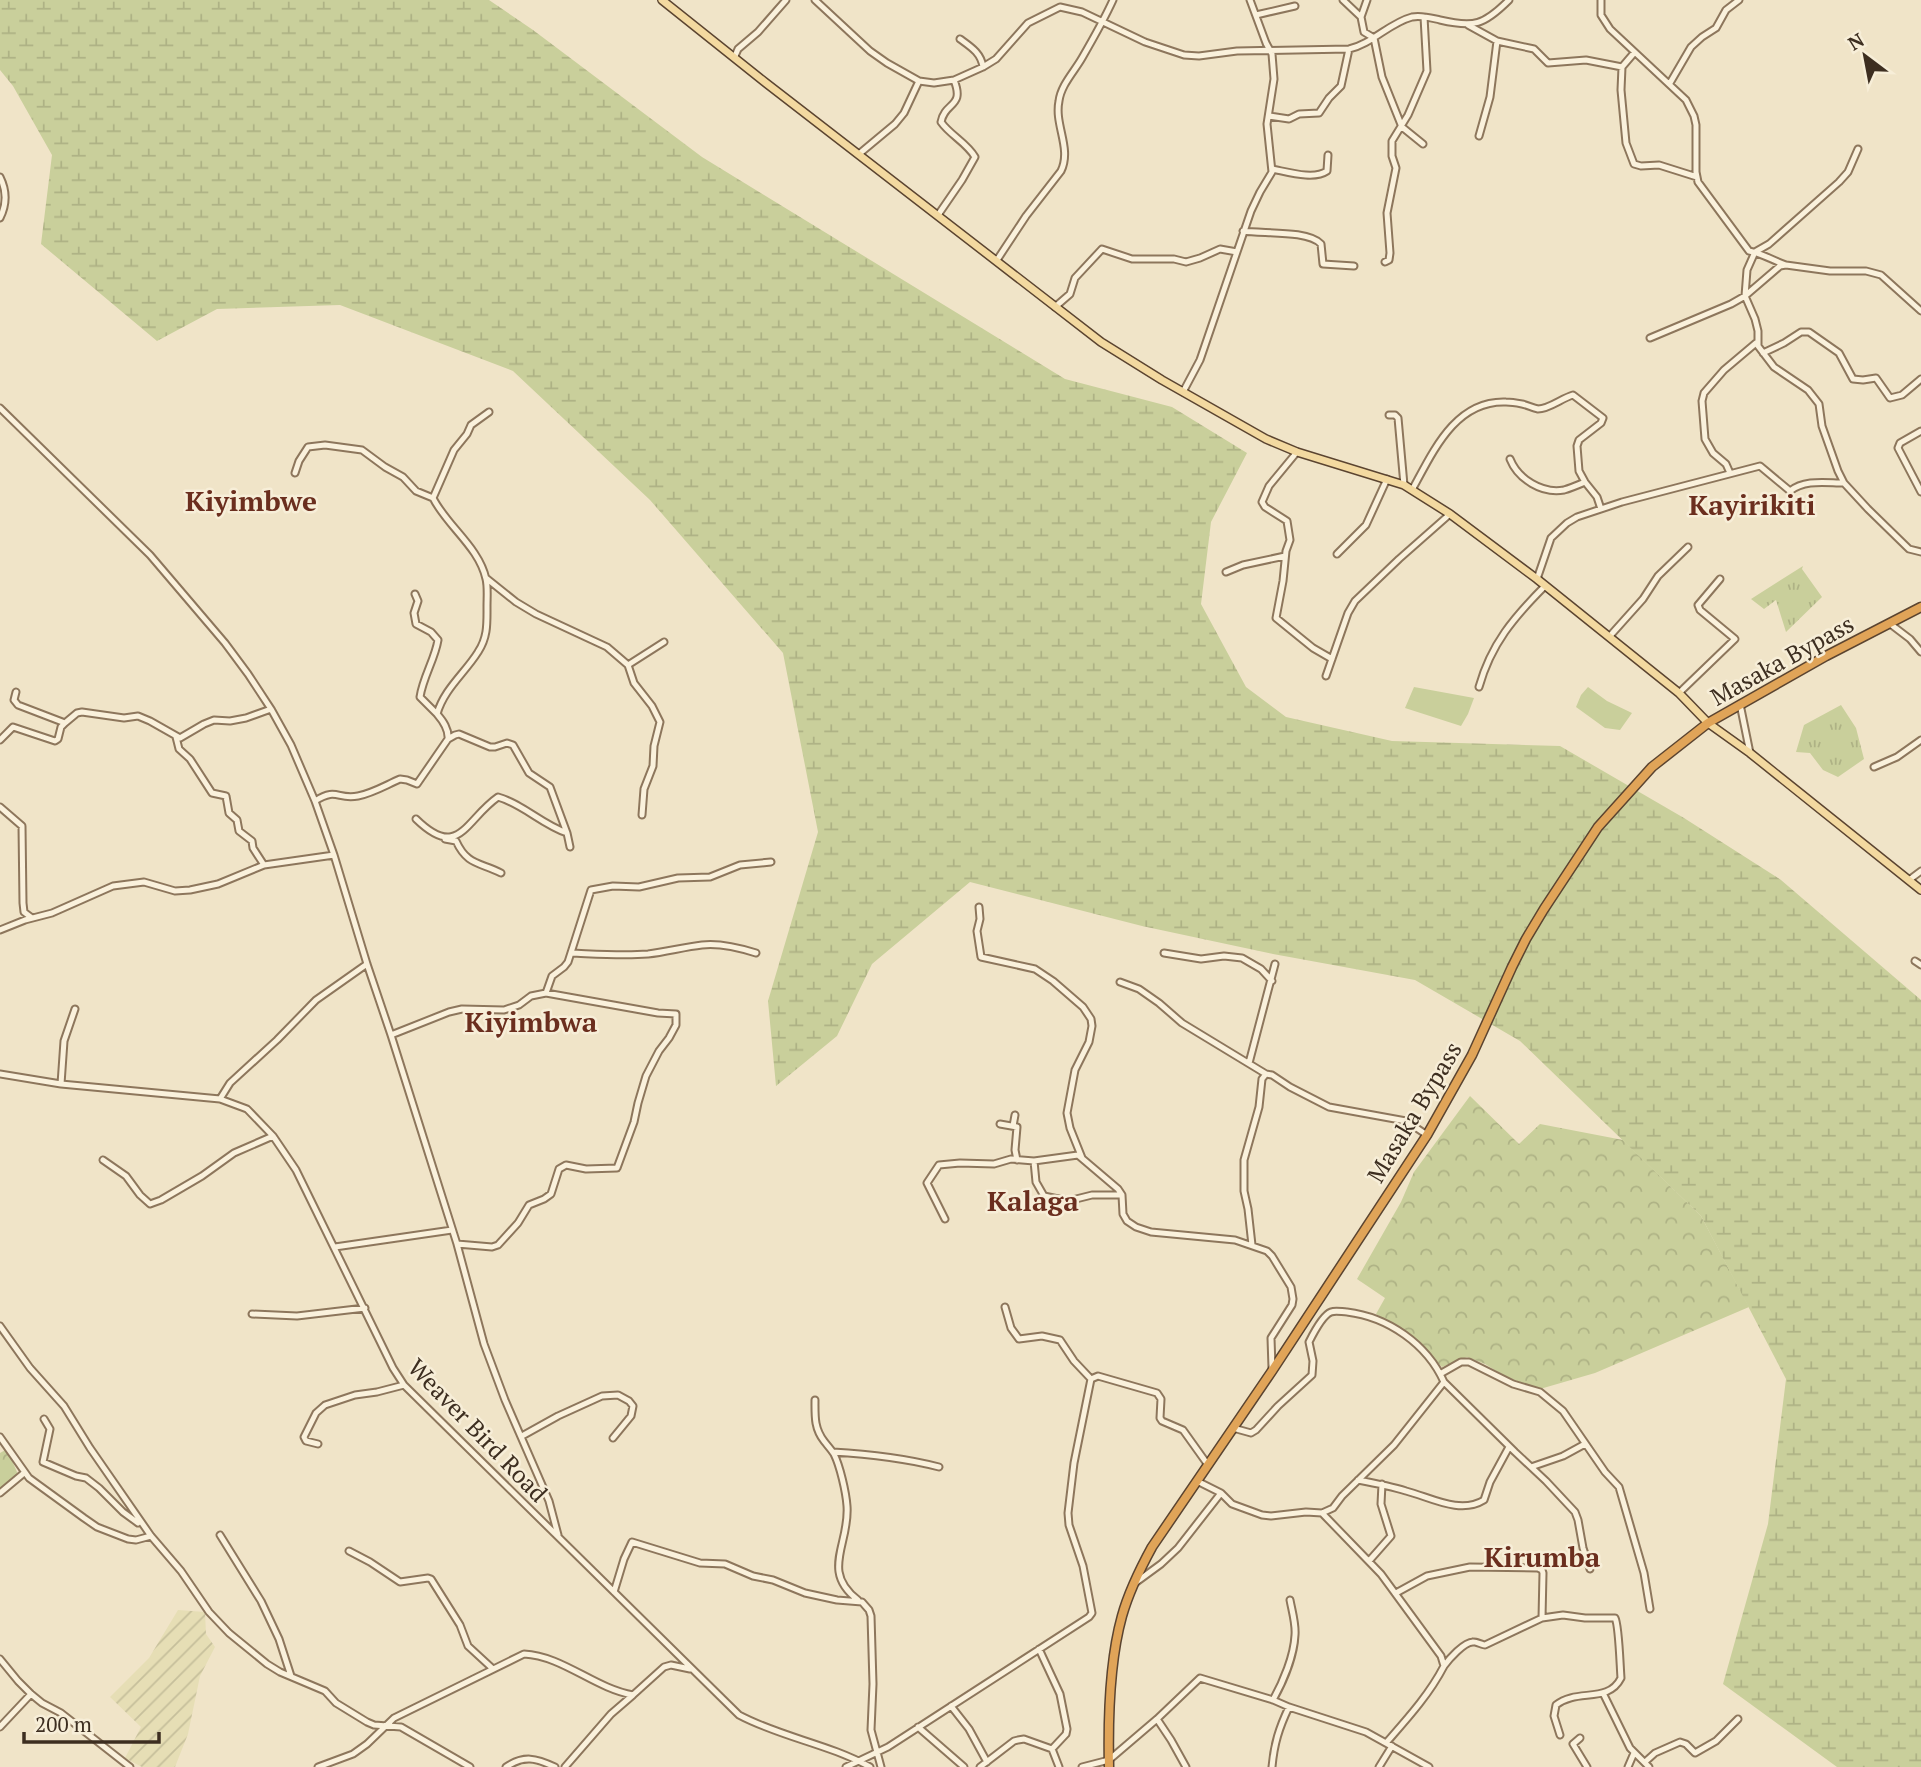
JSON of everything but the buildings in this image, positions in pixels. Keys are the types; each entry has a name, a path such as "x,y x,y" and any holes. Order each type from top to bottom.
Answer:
{"highway":[{"name":"Masaka Bypass","path":"1109,1763 1117,1639 1132,1585 1152,1547 1427,1135 1472,1055 1526,939 1592,836 1652,767 1707,723 1921,607"}],"main road":[{"path":"662,0 1101,341 1256,434 1297,452 1404,485 1450,514 1609,637 1679,693 1707,723 1750,753 1921,890"}],"street":[{"path":"735,56 738,49 758,32 786,0"},
{"path":"815,0 870,51 904,74 919,81 934,83 954,80 983,67 996,59 1028,23 1060,6"},
{"path":"1054,0 1060,6 1082,12 1168,51 1184,55 1349,49 1374,38 1403,20 1424,17 1468,25 1497,41 1530,47 1546,62 1586,60 1622,67"},
{"path":"997,260 1026,216 1062,171 1066,152 1059,121 1059,99 1113,0"},
{"path":"1183,392 1200,360 1243,231 1272,169 1267,130 1275,84 1273,60 1250,0"},
{"path":"1343,0 1360,18 1364,32 1374,38 1382,77 1401,124 1423,144"},
{"path":"1360,18 1367,0"},
{"path":"1468,25 1491,15 1509,0"},
{"path":"1601,0 1604,22 1686,100 1696,125 1697,177 1702,188 1749,251 1786,265 1830,271 1873,272 1887,280 1921,311"},
{"path":"1670,83 1691,47 1716,28 1726,10 1739,0"},
{"path":"1256,15 1295,6"},
{"path":"1385,262 1389,260 1390,253 1387,213 1396,167 1392,156 1392,141 1408,115 1427,71 1424,17"},
{"path":"960,39 972,46 982,59 983,67"},
{"path":"1479,136 1490,97 1497,41"},
{"path":"1269,116 1285,119 1299,114 1319,113 1343,83 1349,49"},
{"path":"1634,53 1622,67 1621,90 1626,143 1634,164 1659,165 1697,177"},
{"path":"938,215 975,157 941,122 944,113 958,98 959,91 954,80"},
{"path":"859,154 895,124 904,113 919,81"},
{"path":"1730,473 1726,464 1713,453 1705,439 1702,401 1704,393 1724,370 1756,343 1758,331 1745,296 1747,270 1755,252 1769,244 1849,172 1858,149"},
{"path":"1272,169 1321,174 1327,171 1328,155"},
{"path":"0,177 6,204 0,218"},
{"path":"1243,231 1314,238 1321,244 1323,264 1354,266"},
{"path":"1055,307 1070,294 1075,278 1102,249 1132,260 1174,259 1186,262 1220,249 1237,252"},
{"path":"1650,338 1745,296 1775,269 1786,265"},
{"path":"1763,353 1801,332 1809,332 1839,353 1853,379 1876,378 1889,398 1902,395 1921,379"},
{"path":"1756,343 1774,367 1808,390 1819,404 1822,426 1844,483 1909,549 1921,552"},
{"path":"1412,489 1451,426 1471,411 1504,402 1536,409 1573,395 1603,418 1601,423 1577,443 1578,465 1601,509"},
{"path":"0,408 150,555 225,643 271,709 291,745 334,855 366,964 457,1244 484,1345 549,1501 558,1535"},
{"path":"433,499 453,450 471,425 489,412"},
{"path":"1389,415 1398,418 1404,485"},
{"path":"1921,431 1900,443 1898,448 1921,492"},
{"path":"295,473 308,447 325,445 362,450 403,477 416,491 433,499 478,559 486,578 488,621 485,641 440,702 437,714"},
{"path":"1297,452 1269,486 1262,502 1288,524 1290,540 1276,618 1313,648 1332,659"},
{"path":"1510,459 1516,471 1538,487 1564,490 1585,482"},
{"path":"1536,579 1551,538 1567,523 1622,502 1760,466 1790,491 1793,487 1807,483 1844,483"},
{"path":"1337,554 1366,525 1387,479"},
{"path":"1326,676 1348,613 1359,596 1450,514"},
{"path":"1609,637 1643,599 1658,576 1688,547"},
{"path":"1226,572 1243,565 1285,556"},
{"path":"486,578 536,614 607,647 628,665 634,683 652,706 660,722 654,746 653,766 644,789 642,815"},
{"path":"1679,693 1735,639 1700,610 1698,605 1720,579"},
{"path":"1479,687 1485,666 1497,643 1512,621 1545,586"},
{"path":"415,594 418,601 414,614 416,624 431,632 438,640 420,697 443,722 449,733 448,739"},
{"path":"1889,623 1910,639 1921,652"},
{"path":"628,665 664,642"},
{"path":"16,692 13,700 18,705 65,723"},
{"path":"1740,704 1750,753"},
{"path":"0,740 13,727 54,741 58,739 61,727 82,712 124,718 138,716 176,737 183,738 214,720 238,720 271,709"},
{"path":"315,801 330,793 351,797 362,795 400,779 417,784 448,739 459,734 490,747 507,743 513,745 529,773 550,787 570,847"},
{"path":"176,737 179,749 190,759 212,793 226,796 229,813 237,820 239,831 251,841 264,865"},
{"path":"1874,768 1897,758 1921,740"},
{"path":"442,838 460,834 498,797 521,806 554,828 567,833"},
{"path":"0,807 22,826 23,903 24,912 32,918"},
{"path":"416,819 429,832 456,841 462,855 472,862 501,873"},
{"path":"0,930 52,913 113,886 144,882 175,891 190,890 218,884 264,865 334,855"},
{"path":"546,993 552,976 565,967 591,890 613,886 639,887 678,878 710,877 740,865 771,862"},
{"path":"1909,880 1921,871"},
{"path":"979,907 977,931 981,957 1035,969 1083,1007 1091,1019 1089,1042 1075,1070 1067,1113 1082,1158"},
{"path":"571,953 646,954 705,944 756,953"},
{"path":"1164,953 1200,959 1224,956 1242,958 1261,969 1272,981"},
{"path":"220,1099 230,1083 316,1000 366,964"},
{"path":"1249,1063 1275,964"},
{"path":"1120,982 1139,989 1182,1023 1266,1074 1329,1107 1406,1121 1427,1135"},
{"path":"391,1035 449,1012 462,1009 503,1010 512,1008 531,996 546,993 676,1014 676,1025 646,1076 634,1122 617,1168 561,1167 551,1194 530,1205 498,1245 492,1248 457,1244"},
{"path":"61,1084 64,1041 75,1009"},
{"name":"Weaver Bird Road","path":"0,1074 61,1084 220,1099 247,1109 273,1136 296,1170 393,1368 404,1385 739,1715 870,1767"},
{"path":"1251,1245 1244,1191 1244,1160 1259,1107 1262,1079 1266,1074"},
{"path":"1013,1126 1015,1115"},
{"path":"1000,1124 1017,1127 1017,1160"},
{"path":"103,1160 126,1176 139,1195 150,1204 202,1176 234,1153 273,1136"},
{"path":"945,1219 927,1183 939,1165 994,1164 1006,1160 1034,1161 1078,1155 1118,1189 1122,1195 1123,1214 1127,1221 1136,1227 1151,1232 1235,1240 1262,1248 1272,1256 1293,1293 1292,1304 1271,1338 1272,1371"},
{"path":"1034,1161 1036,1182 1044,1196 1068,1201 1092,1195 1122,1195"},
{"path":"335,1247 452,1230"},
{"path":"1005,1307 1011,1328 1018,1339 1042,1336 1060,1340 1074,1361 1091,1379"},
{"path":"252,1314 297,1316 365,1308"},
{"path":"1233,1428 1251,1433 1256,1430 1312,1375 1309,1342 1331,1312 1367,1315 1414,1342 1431,1360 1444,1382 1575,1512 1590,1569"},
{"path":"0,1326 30,1368 64,1406 151,1536"},
{"path":"1440,1374 1461,1362 1469,1362 1513,1384 1540,1392 1567,1416 1621,1493 1644,1573 1650,1609"},
{"path":"1091,1379 1098,1376 1157,1393 1161,1399 1162,1421 1183,1430 1208,1465"},
{"path":"846,1767 860,1762 918,1727 1092,1614 1083,1566 1069,1525 1068,1513 1074,1463 1091,1379"},
{"path":"1216,1501 1228,1502 1271,1516 1322,1513 1334,1508 1394,1445 1444,1382"},
{"path":"318,1444 306,1441 304,1437 320,1409 337,1400 404,1385"},
{"path":"522,1436 558,1416 610,1394 624,1397 634,1406 631,1416 613,1438"},
{"path":"815,1400 817,1430 833,1452 847,1504 846,1527 838,1570 844,1587 865,1605 871,1616 871,1730 881,1767"},
{"path":"44,1419 50,1429 43,1462 86,1478 123,1512 136,1520 181,1570 218,1623 239,1643 267,1664 325,1691 336,1703 367,1722 406,1729 470,1767"},
{"path":"0,1437 24,1473 97,1527 128,1539 151,1536"},
{"path":"1531,1467 1563,1456 1586,1444"},
{"path":"1358,1480 1382,1484 1441,1503 1475,1504 1484,1500 1490,1482 1509,1447"},
{"path":"833,1452 867,1454 939,1467"},
{"path":"0,1493 24,1473"},
{"path":"1198,1481 1221,1493 1228,1502"},
{"path":"1369,1561 1391,1536 1382,1510 1382,1484"},
{"path":"1132,1585 1178,1548 1221,1493"},
{"path":"1332,1522 1334,1508"},
{"path":"1322,1513 1396,1593 1441,1656 1444,1666"},
{"path":"220,1535 261,1601 279,1639 291,1676"},
{"path":"614,1592 632,1542 700,1563 724,1564 805,1593 837,1600 858,1600"},
{"path":"349,1551 400,1582 428,1577 431,1579 460,1625 468,1646 493,1669"},
{"path":"1396,1593 1427,1576 1470,1567 1538,1568 1543,1573 1542,1618"},
{"path":"1273,1700 1289,1662 1295,1638 1290,1601"},
{"path":"1379,1767 1389,1744 1444,1666 1471,1642 1488,1644 1542,1618 1570,1615 1585,1618 1612,1617 1617,1620 1621,1678 1615,1687 1604,1695 1590,1694 1565,1699 1556,1704 1554,1716 1560,1735"},
{"path":"1039,1649 1060,1695 1068,1729 1052,1749"},
{"path":"318,1767 353,1754 394,1718 524,1654 533,1654 610,1689 633,1695"},
{"path":"1441,1656 1450,1658"},
{"path":"0,1659 30,1694 61,1713 130,1767"},
{"path":"565,1767 611,1714 664,1667 671,1665 693,1670"},
{"path":"1082,1767 1109,1763 1200,1678 1366,1732 1429,1767"},
{"path":"0,1727 30,1694"},
{"path":"1604,1695 1634,1753 1647,1764 1655,1753 1680,1742 1695,1753 1716,1741 1738,1719"},
{"path":"951,1706 969,1729 988,1762"},
{"path":"1272,1767 1279,1727 1289,1707"},
{"path":"1157,1719 1186,1767"},
{"path":"918,1727 964,1767"},
{"path":"1580,1738 1573,1744 1587,1767"},
{"path":"980,1767 1014,1741 1024,1739 1052,1749 1059,1767"},
{"path":"1628,1767 1634,1753"},
{"path":"506,1767 525,1758 535,1758 555,1767"},
{"path":"339,1760 344,1767"}],"shaded area":[{"path":"178,1610 205,1612 206,1634 215,1647 200,1676 188,1734 175,1767 142,1767 125,1758 141,1727 110,1697 149,1658"}],"green space":[{"path":"0,0 489,0 702,157 1065,379 1172,407 1247,453 1211,522 1201,604 1246,687 1286,717 1392,741 1560,746 1684,818 1781,880 1921,1000 1921,1767 1837,1767 1723,1684 1768,1524 1786,1379 1701,1216 1520,1041 1415,980 1142,926 970,882 872,964 837,1036 776,1086 768,1001 818,832 783,653 650,500 513,371 340,305 217,309 157,341 41,244 52,155 13,86 0,70"},
{"path":"1803,566 1802,569 1822,597 1786,632 1776,600 1764,609 1751,599"},
{"path":"1414,687 1474,698 1461,726 1405,708"},
{"path":"1588,687 1607,701 1632,713 1620,730 1605,728 1576,707"},
{"path":"1841,705 1856,728 1864,759 1838,777 1823,770 1810,753 1796,752 1804,725"},
{"path":"1470,1096 1519,1144 1540,1124 1623,1140 1701,1216 1749,1307 1595,1373 1540,1389 1506,1377 1467,1357 1442,1367 1412,1337 1376,1314 1385,1298 1357,1279 1401,1202 1414,1172"},
{"path":"7,1449 20,1479 0,1493 0,1453"}],"district":[{"name":"Kiyimbwe","path":"251,500"},
{"name":"Kayirikiti","path":"1752,504"},
{"name":"Kiyimbwa","path":"531,1021"},
{"name":"Kalaga","path":"1033,1200"},
{"name":"Kirumba","path":"1542,1556"}]}
